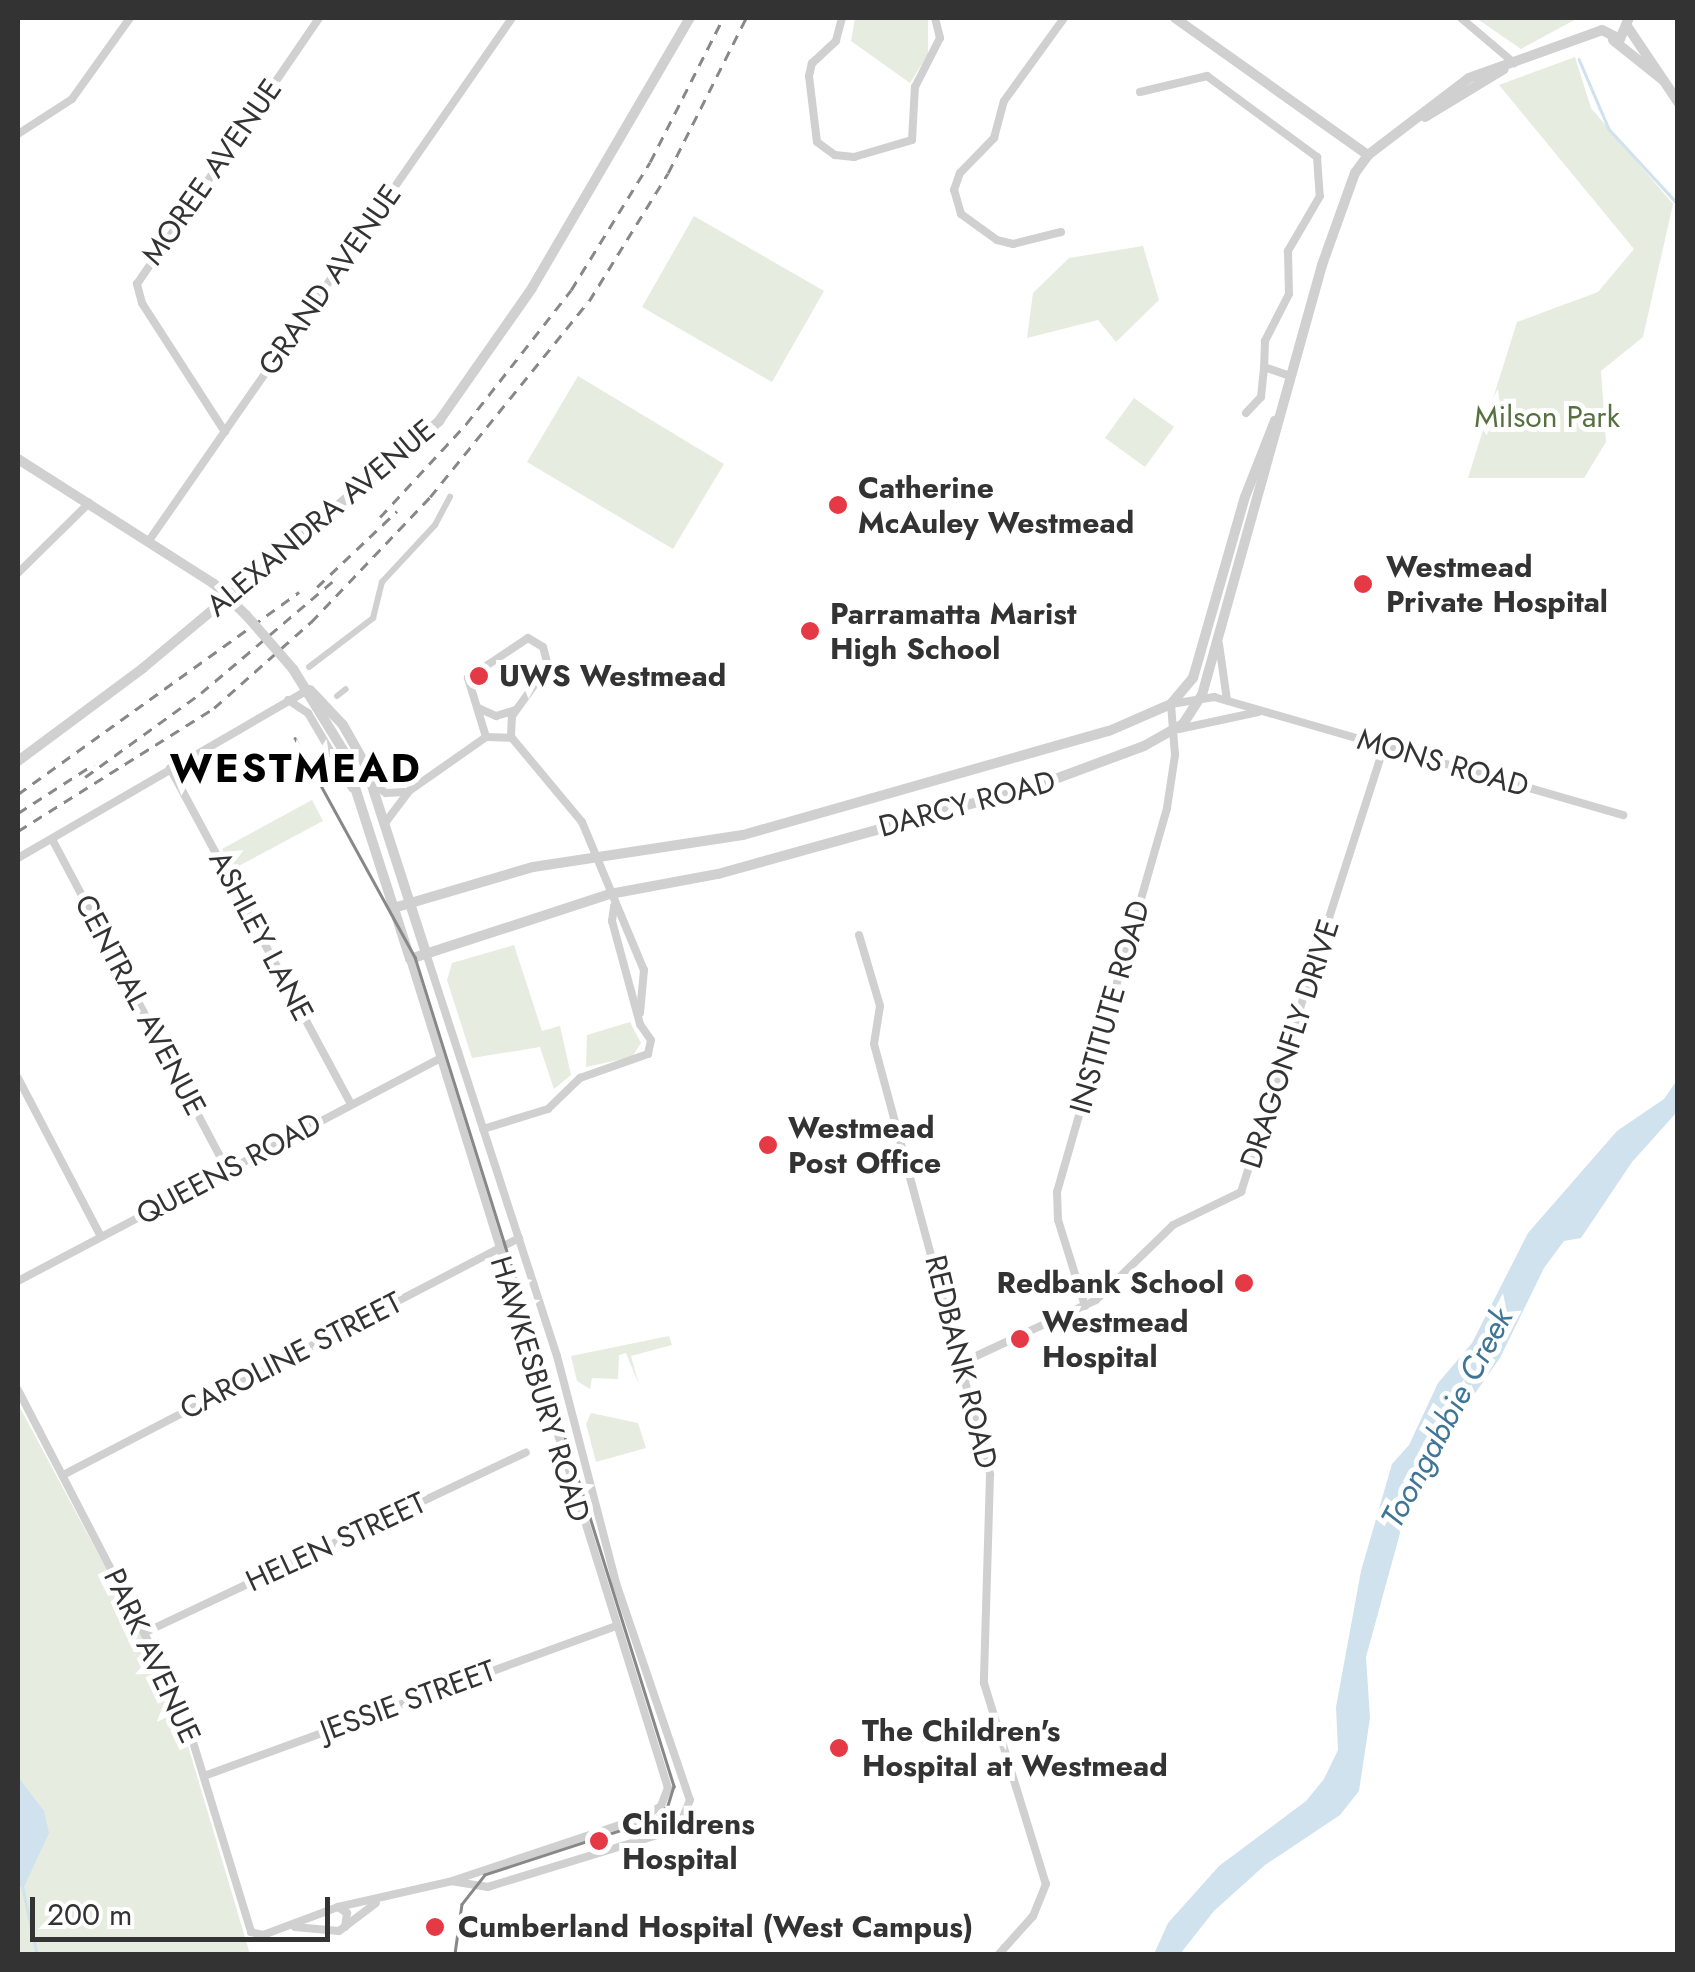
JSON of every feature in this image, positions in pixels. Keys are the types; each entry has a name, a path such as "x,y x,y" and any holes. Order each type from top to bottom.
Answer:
{"street":[{"path":"18,134 72,99 130,18"},
{"name":"MOREE AVENUE","path":"225,432 142,303 137,284 319,18"},
{"name":"GRAND AVENUE","path":"148,542 512,18"},
{"name":"ALEXANDRA AVENUE","path":"18,761 143,668 227,594 439,422 532,288 690,18"},
{"path":"842,18 836,40 812,63 809,76 817,142 835,155 854,157 912,140 915,87 940,38 935,18"},
{"path":"1061,232 1013,244 997,240 961,214 954,190 960,173 994,138 1004,101 1064,18"},
{"path":"1175,18 1368,155"},
{"path":"1461,18 1514,63"},
{"path":"1176,730 1202,695 1336,218 1368,155 1469,78 1602,30 1607,18"},
{"path":"1613,40 1626,21 1678,102"},
{"path":"1602,30 1664,80"},
{"path":"1140,92 1207,76 1317,157 1320,196 1288,251 1290,294 1265,341 1261,396 1246,414"},
{"path":"1264,367 1290,376"},
{"path":"1171,704 1193,678 1262,446 1280,412"},
{"name":"HAWKESBURY ROAD","path":"18,459 227,594 343,725 372,783 386,824 557,1356 588,1495 689,1806 677,1826 662,1834 488,1886 452,1881"},
{"path":"310,667 374,618 382,582 435,524 450,498"},
{"path":"18,573 89,503"},
{"path":"1219,586 1248,536"},
{"path":"486,737 468,694 472,672 528,638 543,648 548,666 516,710 512,738"},
{"path":"1219,639 1227,700"},
{"path":"336,696 346,689"},
{"path":"18,858 309,690"},
{"name":"HAWKESBURY ROAD","path":"309,690 367,813 613,1627 668,1783 654,1813 452,1881"},
{"name":"MONS ROAD","path":"1171,704 1202,695 1227,700 1624,815"},
{"name":"HAWKESBURY ROAD","path":"288,700 308,713 367,813"},
{"name":"INSTITUTE ROAD","path":"1085,1306 1058,1220 1056,1192 1166,808 1176,730 1171,704"},
{"name":"DARCY ROAD","path":"397,907 595,855 743,835 1092,736 1171,704"},
{"path":"477,708 496,716 516,710"},
{"name":"MONS ROAD","path":"1176,730 1262,712"},
{"name":"DARCY ROAD","path":"426,953 1039,785 1176,730"},
{"path":"386,824 409,791 486,737 512,738 573,808 595,855 644,970 640,1013"},
{"name":"DRAGONFLY DRIVE","path":"959,1364 1085,1306 1173,1225 1234,1199 1245,1186 1384,747"},
{"name":"ASHLEY LANE","path":"170,768 351,1104"},
{"path":"372,783 386,793 409,791"},
{"name":"CENTRAL AVENUE","path":"52,839 228,1170"},
{"path":"484,1129 548,1108 580,1078 644,1058 651,1040 612,921 612,900"},
{"name":"REDBANK ROAD","path":"859,935 880,1006 874,1044 992,1492 984,1684 1046,1884 1044,1901 999,1954"},
{"path":"410,958 426,953"},
{"name":"QUEENS ROAD","path":"18,1281 441,1058"},
{"path":"18,1078 102,1237"},
{"name":"CAROLINE STREET","path":"62,1475 519,1238"},
{"name":"PARK AVENUE","path":"18,1390 182,1706 254,1934 291,1927"},
{"name":"HELEN STREET","path":"146,1632 526,1452"},
{"name":"JESSIE STREET","path":"204,1776 613,1627"},
{"path":"291,1927 334,1908 376,1903 452,1881"},
{"path":"291,1927 335,1930 376,1903"},
{"path":"334,1908 349,1916 345,1927"},
{"path":"334,1908 326,1924 335,1930"}],"green space":[{"path":"855,18 928,18 928,54 910,83 851,41"},
{"path":"1476,18 1578,18 1521,49"},
{"name":"Milson Park","path":"1575,57 1591,108 1673,204 1643,337 1601,371 1606,442 1584,478 1468,478 1517,322 1598,292 1634,249 1499,85"},
{"path":"694,216 824,291 772,382 642,307"},
{"path":"1143,246 1159,300 1116,342 1098,320 1027,338 1033,293 1069,258"},
{"path":"578,376 724,464 673,549 527,462"},
{"path":"1134,398 1174,427 1145,467 1105,438"},
{"path":"312,800 323,821 233,869 222,849"},
{"path":"514,945 542,1031 560,1026 571,1075 554,1089 540,1047 472,1058 447,980 452,963"},
{"path":"630,1022 641,1043 632,1057 586,1067 587,1035"},
{"path":"669,1336 672,1345 631,1356 639,1385 626,1353 619,1355 618,1379 592,1378 590,1389 577,1381 571,1356"},
{"path":"18,1404 172,1692 250,1954 18,1954"},
{"path":"591,1413 638,1423 646,1448 596,1462 586,1424"}],"water":[{"name":"Toongabbie Creek","path":"1677,1080 1677,1112 1632,1162 1581,1238 1564,1241 1544,1268 1500,1358 1454,1423 1405,1515 1366,1657 1370,1718 1359,1791 1340,1815 1265,1865 1214,1911 1180,1954 1154,1954 1168,1923 1219,1866 1306,1801 1324,1779 1338,1750 1336,1707 1361,1571 1392,1464 1409,1445 1438,1383 1472,1343 1528,1233 1617,1131 1664,1099"},
{"path":"18,1777 44,1811 49,1833 23,1889 18,1884"}],"waterway":[{"path":"1579,59 1609,129 1678,204"},
{"path":"23,1888 37,1954"}],"tram line":[{"path":"295,738 415,957 674,1786 668,1806 653,1820 485,1875 462,1904 455,1954"}],"railway":[{"path":"380,517 466,424 571,290 650,162 723,18"},
{"path":"18,831 214,708 311,622 430,497 589,301 668,173 746,18"},
{"path":"317,587 397,511"},
{"path":"85,777 201,693 332,582"},
{"path":"18,794 299,592"},
{"path":"18,813 94,764"}],"place":[{"name":"Catherine McAuley Westmead","path":"838,505"},
{"name":"Westmead Private Hospital","path":"1363,584"},
{"name":"Parramatta Marist High School","path":"810,631"},
{"name":"UWS Westmead","path":"479,676"},
{"name":"Westmead Post Office","path":"768,1145"},
{"name":"Redbank School","path":"1244,1283"},
{"name":"Westmead Hospital","path":"1020,1339"},
{"name":"The Children's Hospital at Westmead","path":"839,1748"},
{"name":"Childrens Hospital","path":"599,1841"},
{"name":"Cumberland Hospital (West Campus)","path":"435,1927"}],"district":[{"name":"WESTMEAD","path":"296,768"}]}
